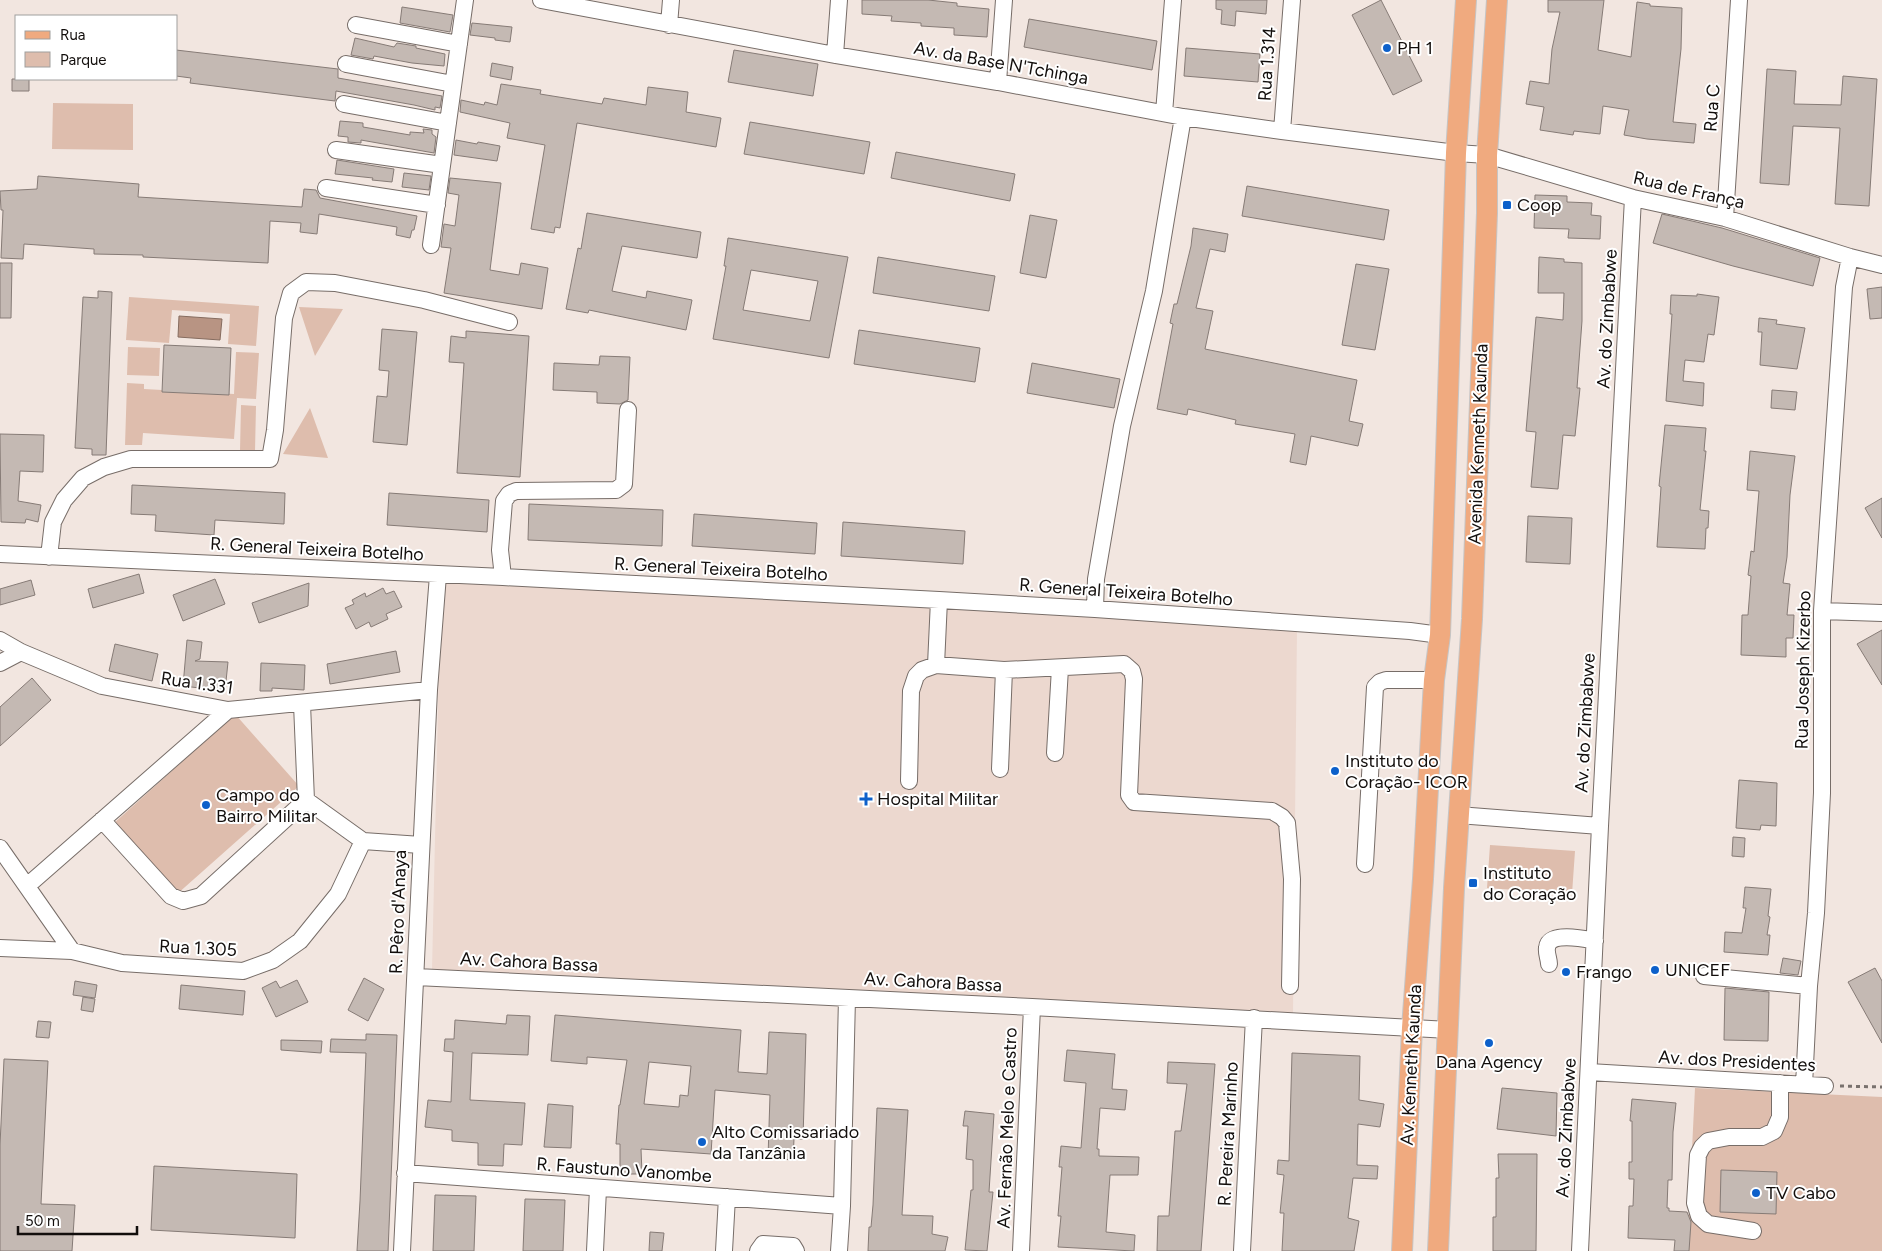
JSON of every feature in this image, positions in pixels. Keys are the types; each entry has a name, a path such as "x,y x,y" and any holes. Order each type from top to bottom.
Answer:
{"main road":[{"name":"Avenida Kenneth Kaunda","path":"1423,879 1434,680 1440,635 1456,153 1466,0"},
{"name":"Avenida Kenneth Kaunda","path":"1454,888 1472,619 1487,213 1487,155 1497,0"},
{"name":"Av. Kenneth Kaunda","path":"1402,1251 1412,1028 1423,879"},
{"name":"Av. Kenneth Kaunda","path":"1438,1251 1454,888"}],"street":[{"path":"431,244 465,0"},
{"name":"Av. da Base N'Tchinga","path":"541,0 669,25 998,82 1183,117 1456,153"},
{"path":"669,25 671,0"},
{"path":"835,55 839,0"},
{"path":"998,82 1004,0"},
{"path":"1164,113 1173,0"},
{"name":"Rua 1.314","path":"1282,131 1292,0"},
{"name":"Rua C","path":"1725,218 1739,0"},
{"path":"356,25 459,44"},
{"path":"346,64 453,84"},
{"path":"344,104 448,123"},
{"path":"1095,609 1096,579 1122,426 1154,291 1183,117"},
{"path":"336,150 442,164"},
{"name":"Rua de França","path":"1456,153 1487,155 1633,198 1725,218 1850,257 1882,265"},
{"path":"326,188 436,206"},
{"name":"Av. do Zimbabwe","path":"1580,1251 1633,198"},
{"name":"Rua Joseph Kizerbo","path":"1804,1085 1822,793 1822,611 1844,287 1850,257"},
{"path":"49,557 53,522 64,500 83,478 104,468 131,459 270,458 275,430 284,318 291,293 306,282 335,283 424,300 509,322"},
{"path":"503,577 500,550 504,501 509,494 516,491 616,490 620,488 624,484 628,410"},
{"name":"R. General Teixeira Botelho","path":"0,554 503,577 939,600 1400,630 1440,635"},
{"name":"R. Pêro d'Anaya","path":"402,1251 404,1173 416,977 420,845 438,575"},
{"path":"936,665 939,600"},
{"path":"1822,611 1882,613"},
{"name":"Rua 1.331","path":"0,640 20,652 102,686 228,710 429,690"},
{"path":"0,663 20,652"},
{"path":"909,781 911,691 916,676 922,670 936,665 1004,670 1124,664 1132,671 1134,679 1129,795 1134,802 1272,811 1282,817 1287,823 1292,879 1290,986"},
{"path":"1055,754 1060,668"},
{"path":"1000,769 1004,670"},
{"path":"1365,864 1375,687 1380,682 1386,680 1434,680"},
{"path":"102,820 171,896 183,901 201,896 306,800 302,704"},
{"path":"27,886 228,710"},
{"path":"306,800 363,841 420,845"},
{"path":"1458,815 1600,826"},
{"name":"Rua 1.305","path":"0,948 72,950 122,963 243,971 272,960 300,941 338,894 363,841"},
{"path":"0,848 72,950"},
{"path":"1550,964 1546,946 1549,941 1556,938 1572,937 1595,941"},
{"path":"1704,976 1809,986"},
{"name":"Av. Cahora Bassa","path":"416,977 1254,1018 1449,1030"},
{"path":"839,1251 842,1206 847,998"},
{"name":"Av. Fernão Melo e Castro","path":"1021,1251 1032,1007"},
{"name":"R. Pereira Marinho","path":"1242,1251 1254,1018"},
{"name":"Av. dos Presidentes","path":"1589,1072 1826,1086"},
{"path":"1753,1231 1708,1224 1699,1216 1695,1203 1698,1154 1708,1141 1729,1137 1762,1137 1774,1131 1780,1117 1780,1083"},
{"name":"R. Faustuno Vanombe","path":"404,1173 842,1206"},
{"path":"595,1251 598,1189"},
{"path":"724,1251 727,1197"},
{"path":"758,1251 763,1244 793,1246 796,1251"}],"path":[{"name":"Av. dos Presidentes","path":"1826,1086 1882,1087"}],"shaded area":[{"path":"179,316 222,319 220,340 178,337"},
{"name":"Hospital Militar","path":"441,575 1297,629 1293,1014 432,970"}],"green space":[{"path":"53,103 133,104 133,150 52,149"},
{"path":"129,297 259,306 256,346 228,344 230,314 172,310 169,343 126,340"},
{"path":"299,307 343,309 315,356"},
{"path":"128,347 160,348 159,376 127,375"},
{"path":"236,352 259,353 256,399 237,398 234,439 143,433 142,445 125,445 127,383 144,384 144,389 234,394"},
{"path":"241,405 256,406 255,451 240,451"},
{"path":"310,408 328,458 283,454"},
{"name":"Campo do Bairro Militar","path":"235,714 299,786 176,895 113,824"},
{"path":"1490,845 1575,851 1572,894 1487,888"},
{"path":"1695,1088 1882,1097 1882,1251 1687,1251"}],"building":[{"path":"862,0 928,0 957,3 957,6 989,9 987,37 954,35 954,28 921,26 921,23 891,21 892,16 862,14"},
{"path":"1216,0 1267,0 1266,14 1236,11 1235,26 1221,24 1222,10 1216,9"},
{"name":"PH 1","path":"1381,0 1422,81 1393,95 1352,15"},
{"path":"1548,0 1604,0 1598,50 1631,57 1637,2 1650,4 1650,6 1682,8 1681,49 1673,122 1696,124 1694,143 1624,135 1629,110 1603,106 1600,134 1574,131 1573,135 1540,130 1544,107 1526,104 1530,81 1549,84 1552,49 1560,12 1548,12"},
{"path":"402,7 453,15 450,32 400,23"},
{"path":"1029,19 1157,41 1152,70 1024,47"},
{"path":"472,23 512,27 510,42 470,35"},
{"path":"355,38 394,47 397,43 416,46 416,48 445,54 444,66 412,63 374,56 373,59 351,55"},
{"path":"1186,48 1260,54 1258,82 1184,76"},
{"path":"178,50 338,69 338,78 442,96 440,108 435,107 435,110 336,91 335,101 190,83 191,78 178,76"},
{"path":"734,50 818,64 813,96 728,82"},
{"path":"492,63 513,67 511,80 490,76"},
{"path":"1767,69 1796,71 1794,104 1841,105 1843,76 1877,79 1869,206 1835,204 1840,128 1793,126 1789,185 1760,183"},
{"path":"12,79 29,80 29,91 12,91"},
{"path":"501,84 541,90 540,94 602,104 604,98 646,105 648,87 688,92 686,112 721,118 716,147 577,123 560,228 555,227 554,233 531,229 545,145 507,138 510,123 460,112 461,100 484,105 485,102 497,105"},
{"path":"340,121 363,123 363,127 410,135 410,132 424,133 423,129 432,130 432,134 436,137 434,153 361,140 361,143 348,142 348,137 338,136"},
{"path":"750,122 870,142 864,174 744,154"},
{"path":"456,140 500,146 497,161 454,155"},
{"path":"896,152 1015,174 1010,201 891,178"},
{"path":"337,160 394,169 392,182 335,174"},
{"path":"404,173 431,176 429,190 402,187"},
{"path":"38,176 139,184 138,197 302,207 304,189 316,190 320,198 417,216 410,238 396,235 397,227 319,214 317,234 300,232 301,223 270,221 268,263 143,257 143,255 94,254 94,249 24,244 23,259 1,258 3,210 1,210 0,191 37,189"},
{"path":"450,178 501,183 490,270 519,275 521,263 548,268 542,309 444,293 451,248 441,247 444,224 455,226 459,195 448,193"},
{"path":"1247,186 1389,210 1384,240 1242,216"},
{"path":"1535,195 1567,196 1567,202 1592,203 1591,215 1601,216 1600,239 1568,238 1569,229 1534,228"},
{"path":"587,213 701,232 697,258 622,246 612,291 646,298 647,291 692,300 686,330 589,310 588,313 566,309 578,248 581,249"},
{"path":"1662,214 1722,228 1820,258 1813,286 1653,243"},
{"path":"1030,215 1057,220 1046,278 1020,273"},
{"path":"1193,228 1228,234 1225,252 1210,249 1196,308 1213,311 1205,349 1357,380 1349,421 1363,424 1358,446 1311,436 1306,465 1290,462 1295,434 1235,424 1236,420 1188,409 1187,415 1157,409 1173,324 1170,323 1174,304 1177,304 1191,246"},
{"path":"728,238 848,257 829,358 713,339 726,266 724,266","holes":["751,270 818,281 810,321 743,310"]},
{"path":"878,257 995,276 989,311 873,293"},
{"path":"1539,257 1582,263 1582,321 1577,388 1580,388 1575,436 1563,435 1558,489 1531,487 1536,432 1526,431 1536,317 1563,320 1564,293 1538,293"},
{"path":"0,263 12,263 11,318 0,318"},
{"path":"1356,264 1389,269 1375,350 1342,345"},
{"path":"1882,287 1882,318 1870,319 1867,289"},
{"path":"98,291 112,292 106,455 92,455 92,449 75,448 83,297 98,298"},
{"path":"1697,294 1719,297 1714,335 1708,334 1704,362 1685,360 1683,381 1704,383 1703,406 1666,401 1672,314 1670,314 1671,295 1697,296"},
{"path":"1759,318 1777,320 1776,324 1805,328 1797,369 1760,365 1762,332 1758,332"},
{"path":"382,329 417,332 407,445 373,442 377,396 387,397 389,371 379,370"},
{"path":"859,330 980,348 975,382 854,364"},
{"path":"466,331 529,336 520,477 457,473 464,363 449,362 451,336 466,338"},
{"path":"164,345 231,348 229,395 162,392"},
{"path":"600,356 630,357 628,400 620,404 597,403 597,392 553,390 554,363 599,365"},
{"path":"1032,363 1120,379 1114,408 1027,393"},
{"path":"1772,390 1797,392 1795,410 1771,408"},
{"path":"1665,425 1706,428 1704,451 1706,451 1700,510 1709,511 1705,549 1657,547 1661,487 1659,486"},
{"path":"0,434 44,435 43,472 20,471 18,501 41,505 38,522 26,519 25,523 1,522"},
{"path":"1750,451 1795,456 1790,495 1787,557 1783,583 1790,584 1787,615 1794,615 1793,638 1786,638 1786,657 1741,655 1742,615 1748,615 1751,576 1748,575 1751,551 1754,552 1759,491 1747,490"},
{"path":"132,485 285,493 284,524 215,520 214,535 155,531 156,515 131,514"},
{"path":"389,493 489,500 487,532 387,525"},
{"path":"1882,498 1882,538 1865,508"},
{"path":"529,504 663,510 662,546 528,540"},
{"path":"694,514 817,523 815,554 692,546"},
{"path":"1528,516 1572,518 1570,564 1526,562"},
{"path":"843,522 965,531 963,564 841,556"},
{"path":"139,574 144,593 93,608 88,589"},
{"path":"215,579 225,604 183,621 173,595"},
{"path":"31,580 35,595 0,605 0,589"},
{"path":"309,583 308,606 259,623 252,603"},
{"path":"383,588 386,594 394,591 402,607 386,614 388,619 371,627 369,622 356,629 345,608 354,604 352,600 365,593 366,597"},
{"path":"1882,630 1882,685 1857,644"},
{"path":"187,640 202,642 200,659 195,661 228,662 225,691 183,686"},
{"path":"115,644 158,654 152,681 109,671"},
{"path":"396,651 400,672 330,684 327,664"},
{"path":"261,663 305,665 304,690 272,688 272,691 260,691"},
{"path":"32,678 51,700 0,746 0,707"},
{"path":"1739,780 1777,783 1776,826 1761,825 1760,830 1736,828"},
{"path":"1733,837 1745,838 1744,857 1732,856"},
{"path":"1745,887 1771,889 1767,935 1770,935 1768,955 1724,952 1725,932 1742,933 1746,908 1743,908"},
{"path":"1783,958 1801,961 1798,975 1780,973"},
{"path":"1875,968 1882,981 1882,1043 1848,982"},
{"path":"364,978 384,989 368,1021 348,1010"},
{"path":"297,980 308,1002 276,1017 262,988 276,981 280,988"},
{"path":"75,981 97,985 95,998 73,995"},
{"path":"181,985 245,991 243,1015 179,1009"},
{"path":"1725,988 1769,992 1768,1041 1724,1040"},
{"path":"83,997 95,999 93,1012 81,1010"},
{"path":"507,1015 530,1016 528,1055 472,1053 470,1100 525,1103 522,1145 504,1144 503,1166 478,1165 478,1143 452,1141 452,1130 425,1127 428,1100 451,1102 453,1052 444,1051 445,1039 454,1039 455,1020 506,1024"},
{"path":"555,1015 741,1030 738,1072 767,1074 769,1032 806,1034 803,1139 794,1139 793,1160 768,1158 770,1095 715,1090 711,1154 641,1149 642,1174 620,1174 620,1144 616,1144 619,1105 627,1060 587,1057 587,1064 551,1061","holes":["649,1062 691,1066 688,1096 680,1095 679,1107 644,1104"]},
{"path":"38,1021 51,1022 49,1038 36,1037"},
{"path":"366,1034 397,1035 388,1251 357,1251 366,1053 330,1052 331,1039 366,1040"},
{"path":"281,1040 322,1041 321,1053 281,1050"},
{"path":"1067,1050 1115,1054 1112,1089 1127,1090 1125,1110 1100,1108 1097,1149 1099,1149 1099,1156 1139,1157 1138,1175 1110,1175 1106,1232 1135,1235 1134,1251 1058,1247 1061,1216 1058,1216 1062,1167 1059,1167 1061,1146 1081,1148 1086,1083 1064,1081"},
{"path":"1292,1053 1360,1056 1359,1100 1384,1104 1380,1127 1358,1124 1357,1165 1378,1166 1377,1179 1353,1178 1348,1218 1359,1221 1354,1251 1282,1251 1284,1213 1280,1213 1284,1175 1277,1174 1278,1160 1289,1161"},
{"path":"4,1059 48,1061 41,1204 75,1205 72,1251 0,1251 0,1145"},
{"path":"1168,1062 1215,1064 1201,1251 1157,1251 1158,1216 1169,1216 1175,1131 1181,1131 1187,1084 1167,1083"},
{"path":"1502,1088 1557,1093 1556,1136 1497,1129"},
{"path":"1632,1099 1676,1103 1672,1180 1668,1180 1667,1208 1669,1208 1669,1211 1687,1212 1691,1222 1689,1251 1674,1251 1675,1240 1628,1238 1629,1206 1633,1206 1634,1179 1629,1179 1629,1162 1632,1162 1632,1121 1630,1121"},
{"path":"548,1104 573,1106 571,1148 544,1147"},
{"path":"877,1108 908,1110 902,1215 933,1216 932,1234 948,1237 945,1251 868,1251 869,1227 871,1227 873,1205"},
{"path":"965,1111 994,1114 989,1192 993,1192 987,1251 965,1250 971,1190 973,1190 973,1160 966,1159 968,1126 963,1126"},
{"path":"1498,1154 1537,1154 1536,1251 1493,1251 1493,1217 1496,1217 1496,1178 1499,1178"},
{"path":"154,1166 297,1174 295,1238 151,1230"},
{"path":"1721,1170 1777,1172 1776,1214 1720,1212"},
{"path":"435,1195 476,1196 474,1251 433,1251"},
{"path":"525,1199 565,1200 563,1251 523,1251"},
{"path":"650,1232 664,1233 662,1251 649,1251"}],"place":[{"name":"PH 1","path":"1387,48"},
{"name":"Coop","path":"1507,205"},
{"name":"Instituto do Coração- ICOR","path":"1335,771"},
{"name":"Hospital Militar","path":"866,799"},
{"name":"Campo do Bairro Militar","path":"206,805"},
{"name":"Instituto do Coração","path":"1473,883"},
{"name":"UNICEF","path":"1655,970"},
{"name":"Frango","path":"1566,972"},
{"name":"Dana Agency","path":"1489,1043"},
{"name":"Alto Comissariado da Tanzânia","path":"702,1142"},
{"name":"TV Cabo","path":"1756,1193"}]}
